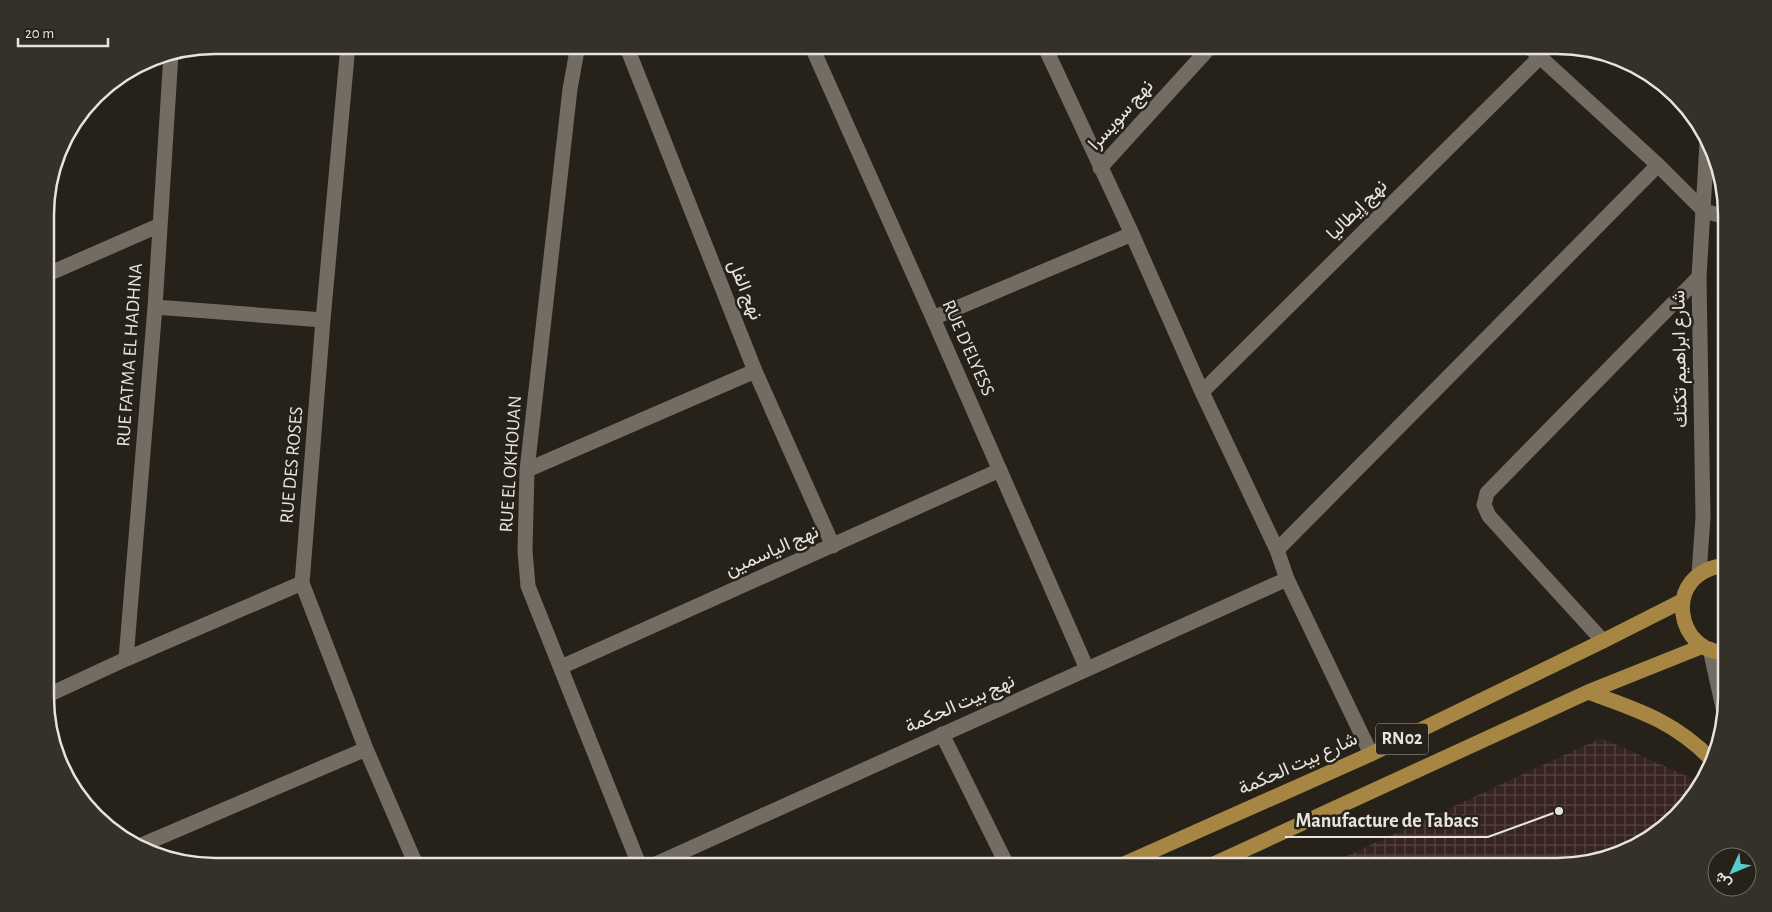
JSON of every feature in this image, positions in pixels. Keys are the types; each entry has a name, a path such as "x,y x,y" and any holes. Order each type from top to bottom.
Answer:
{"main road":[{"path":"1718,566 1712,567 1699,574 1689,585 1682,601 1683,618 1690,634 1706,648 1718,650"},
{"name":"شارع بيت الحكمة","path":"1137,858 1371,754 1604,642 1682,601"},
{"name":"RN02","path":"1227,858 1588,692 1706,648"},
{"path":"1588,692 1643,712 1675,728 1707,755"}],"street":[{"name":"RUE DES ROSES","path":"347,54 302,583 366,749 413,858"},
{"name":"RUE EL OKHOUAN","path":"576,54 570,89 527,470 525,551 528,586 636,858"},
{"name":"نهج الفل","path":"630,54 755,370 833,546"},
{"name":"RUE D'ELYESS","path":"815,54 1087,669"},
{"path":"1048,54 1132,234 1202,392 1277,550 1287,579 1371,754"},
{"name":"نهج سويسرا","path":"1100,168 1204,54"},
{"path":"1537,54 1658,165 1704,211 1718,215"},
{"name":"نهج إيطاليا","path":"1202,392 1540,57"},
{"name":"RUE FATMA EL HADHNA","path":"126,659 155,307 170,60"},
{"name":"شارع ابراهيم تكتك","path":"1699,574 1703,517 1699,277 1707,154"},
{"path":"1277,550 1658,165"},
{"path":"54,272 160,226"},
{"path":"933,318 1132,234"},
{"path":"1604,642 1489,516 1484,505 1487,493 1699,277"},
{"path":"155,307 323,320"},
{"path":"527,470 755,370"},
{"name":"نهج الياسمين","path":"560,667 1000,470"},
{"name":"نهج بيت الحكمة","path":"669,858 1287,579"},
{"path":"54,692 302,583"},
{"path":"1706,648 1718,691"},
{"path":"942,734 1004,858"},
{"path":"146,843 366,749"}],"shaded area":[{"path":"1601,738 1695,780 1678,803 1647,831 1629,842 1589,855 1568,858 1342,858"}],"place":[{"name":"Manufacture de Tabacs","path":"1559,811"}]}
